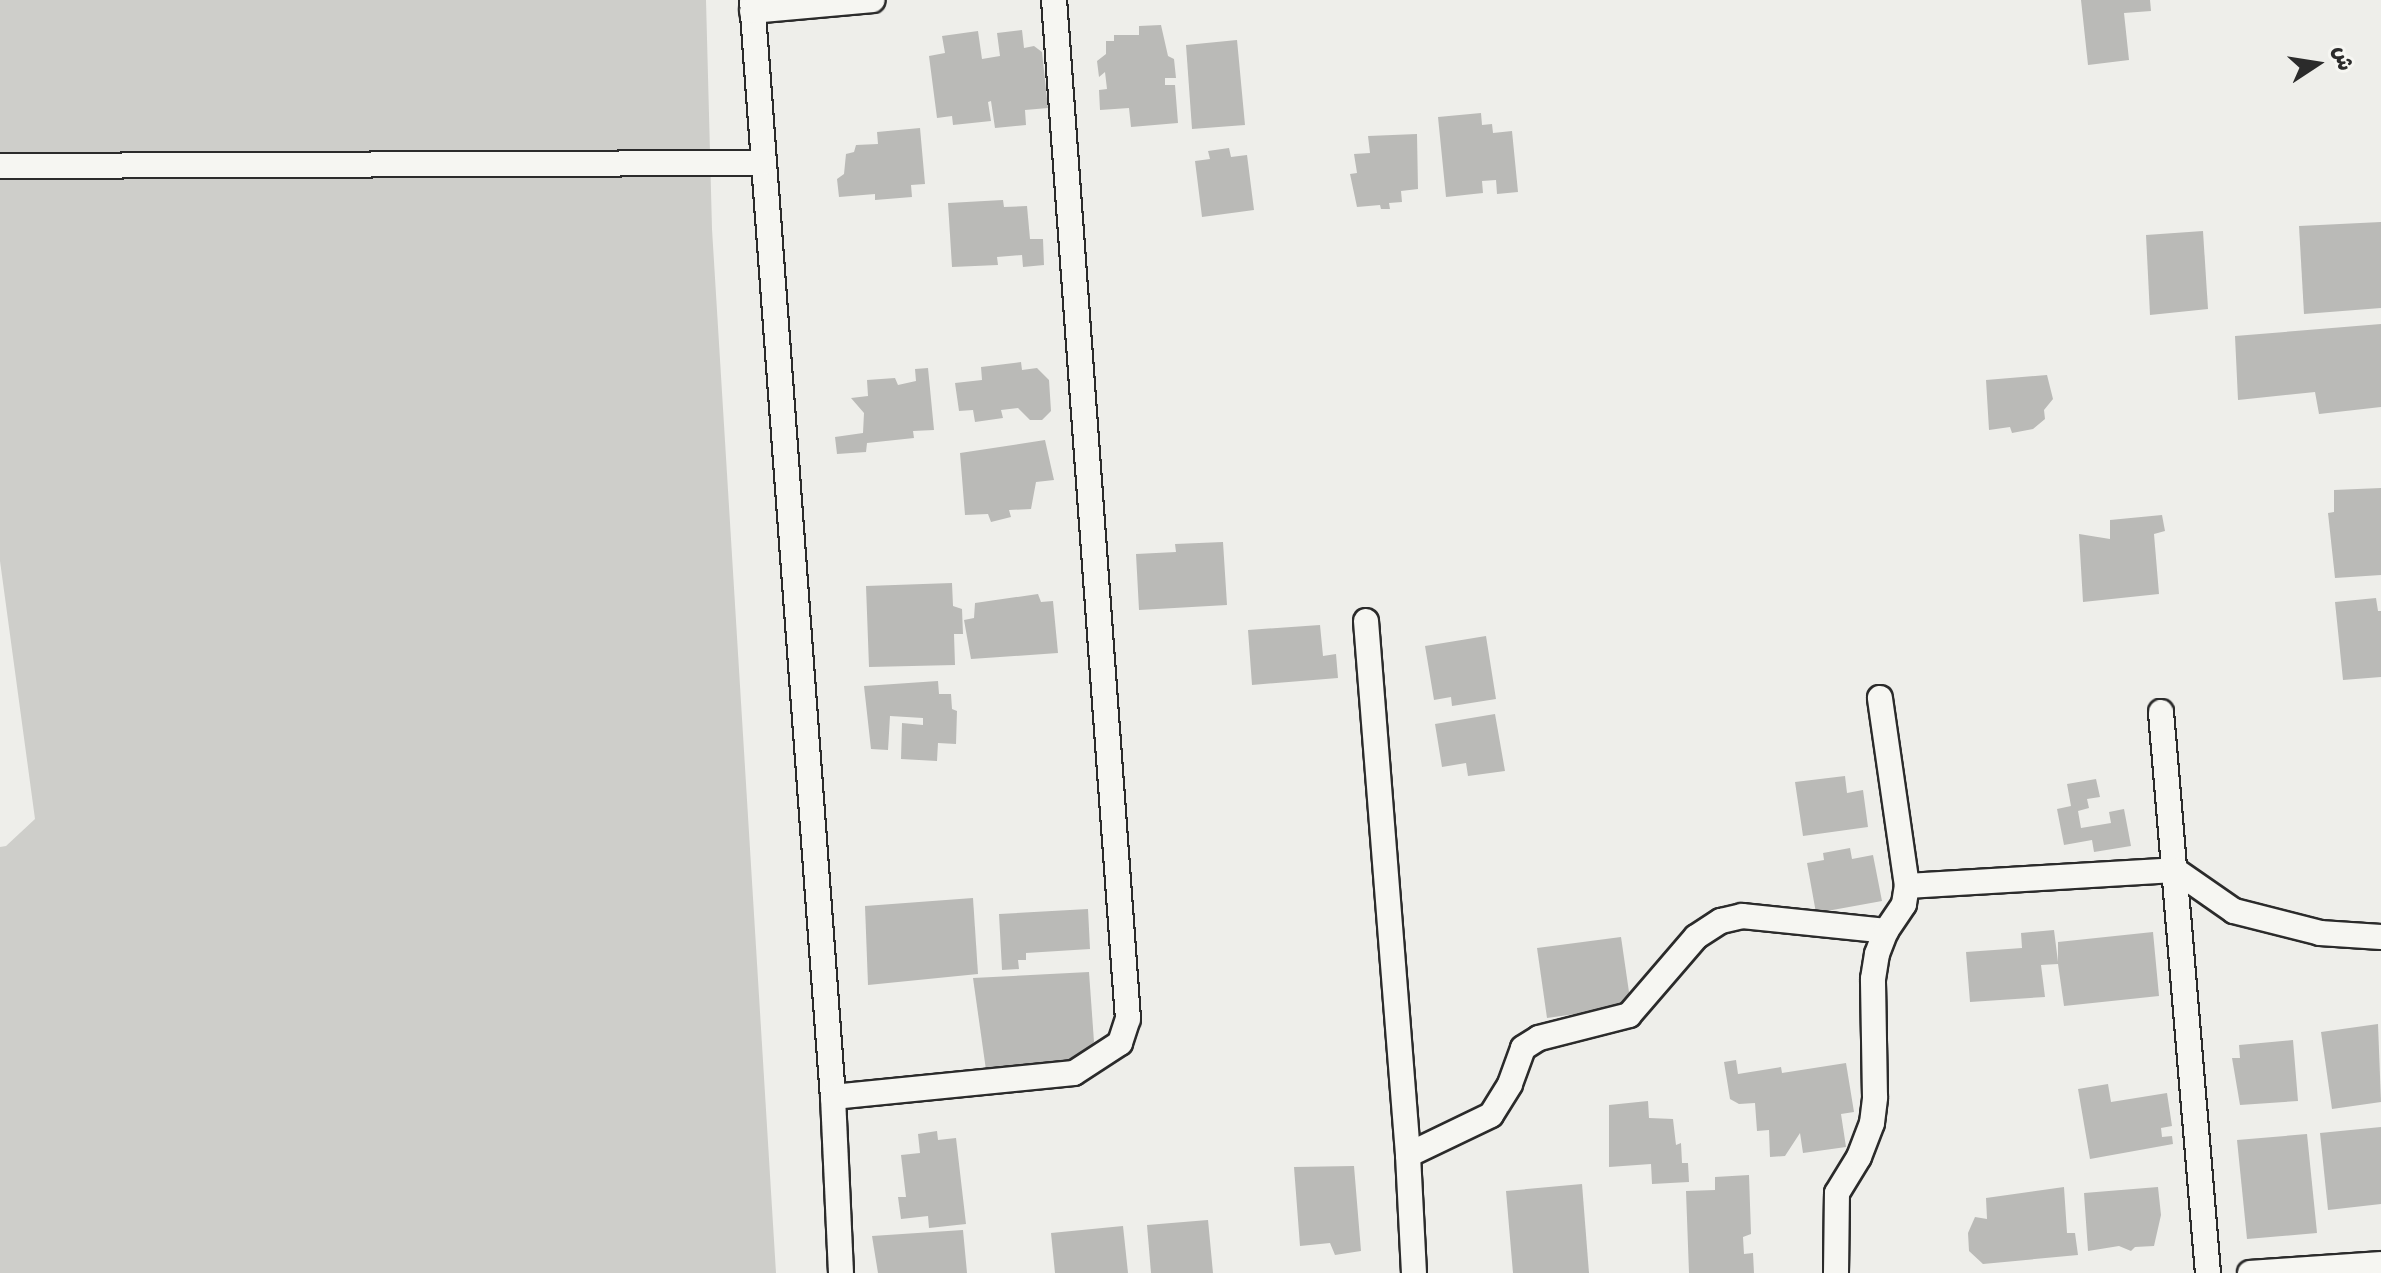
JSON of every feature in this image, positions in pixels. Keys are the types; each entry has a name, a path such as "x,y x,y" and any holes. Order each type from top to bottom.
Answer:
{"street":[{"path":"841,1273 833,1097 752,5 873,0"},
{"path":"833,1097 1074,1073 1120,1043 1128,1019 1054,0"},
{"path":"0,166 763,163"},
{"path":"1366,621 1408,1155 1414,1273"},
{"path":"1836,1273 1837,1193 1859,1157 1872,1123 1875,1097 1873,979 1886,931 1904,904 1907,886 1880,698"},
{"path":"2161,712 2208,1273"},
{"path":"1907,886 2175,870 2234,911 2320,933 2381,937"},
{"path":"1408,1155 1450,1138 1491,1115 1510,1084 1523,1048 1539,1038 1629,1015 1696,937 1721,921 1742,916 1886,931"},
{"path":"2250,1273 2381,1264"}],"shaded area":[{"path":"0,0 706,0 712,229 776,1273 0,1273 0,847 6,846 35,819 0,561"}],"building":[{"path":"2081,0 2150,0 2151,11 2124,13 2129,60 2088,65"},
{"path":"1161,25 1168,56 1174,59 1176,78 1165,78 1165,85 1175,85 1178,123 1131,127 1129,108 1100,110 1099,90 1107,89 1105,72 1099,77 1097,61 1106,54 1106,41 1114,41 1114,35 1139,35 1139,26"},
{"path":"1022,30 1024,48 1034,46 1042,52 1048,108 1025,110 1026,125 995,128 991,101 988,102 991,121 953,125 952,116 937,118 929,56 945,53 942,36 978,31 982,59 1000,56 997,33"},
{"path":"1237,40 1245,125 1192,129 1186,45"},
{"path":"1481,113 1482,125 1492,124 1493,133 1512,131 1518,192 1497,194 1496,180 1482,181 1483,193 1446,197 1438,117"},
{"path":"920,128 925,184 911,185 912,197 875,200 875,194 839,197 837,179 844,174 846,154 854,152 856,145 878,144 877,132"},
{"path":"1417,134 1418,189 1401,191 1402,202 1389,203 1390,209 1381,209 1380,205 1357,207 1350,174 1357,173 1354,154 1370,153 1368,136"},
{"path":"1229,148 1231,157 1247,155 1254,210 1202,217 1195,161 1210,159 1208,151"},
{"path":"1003,200 1004,207 1027,206 1030,239 1043,239 1044,265 1023,267 1022,255 997,257 998,265 952,267 948,203"},
{"path":"2381,222 2381,308 2304,314 2299,226"},
{"path":"2203,231 2208,309 2150,315 2146,235"},
{"path":"2381,324 2381,407 2319,414 2315,392 2238,400 2235,336"},
{"path":"1021,362 1022,370 1037,368 1049,380 1051,411 1042,420 1030,420 1018,408 1001,410 1003,418 975,422 973,410 959,411 955,383 982,380 981,367"},
{"path":"928,368 934,430 913,431 914,438 867,443 866,452 837,454 835,437 863,433 864,413 851,398 868,396 867,380 895,378 898,385 916,381 915,369"},
{"path":"2047,375 2053,399 2044,410 2045,419 2033,429 2012,433 2010,427 1989,430 1986,380"},
{"path":"1045,440 1054,480 1036,482 1031,509 1009,510 1011,517 991,522 988,514 965,515 960,453"},
{"path":"2381,488 2381,575 2335,578 2328,513 2334,512 2334,490"},
{"path":"2162,515 2165,531 2154,534 2159,594 2083,602 2079,534 2110,539 2110,520"},
{"path":"1223,542 1227,605 1139,610 1136,554 1176,552 1175,544"},
{"path":"952,583 953,606 962,609 963,634 954,634 955,665 869,667 866,586"},
{"path":"1038,594 1041,602 1053,601 1058,653 971,659 964,620 974,618 975,603"},
{"path":"2376,598 2378,611 2381,611 2381,677 2343,680 2335,602"},
{"path":"1320,625 1323,656 1336,654 1338,678 1252,685 1248,630"},
{"path":"1486,636 1496,699 1452,706 1451,697 1434,700 1425,646"},
{"path":"938,681 939,694 951,694 952,709 957,711 956,744 938,743 937,761 901,759 902,723 923,725 923,718 890,716 888,750 871,749 864,686"},
{"path":"1495,714 1505,771 1468,776 1466,763 1442,767 1435,724"},
{"path":"1845,776 1847,793 1863,790 1868,827 1803,836 1795,782"},
{"path":"2096,779 2100,797 2087,799 2089,808 2078,811 2081,828 2111,823 2109,812 2124,809 2131,846 2094,852 2092,840 2064,845 2057,809 2071,806 2067,784"},
{"path":"1850,848 1852,859 1873,855 1882,901 1816,913 1807,863 1824,860 1823,853"},
{"path":"973,898 978,974 868,985 865,906"},
{"path":"1088,909 1090,949 1026,953 1026,960 1018,960 1019,969 1002,970 999,914"},
{"path":"2054,930 2058,962 2058,942 2153,932 2159,996 2064,1006 2058,964 2041,965 2045,997 1970,1002 1966,952 2022,948 2021,933"},
{"path":"1621,937 1631,1006 1547,1018 1537,948"},
{"path":"1089,972 1094,1042 1081,1058 986,1070 973,978"},
{"path":"2378,1024 2381,1102 2332,1109 2321,1032"},
{"path":"2293,1040 2298,1101 2240,1105 2232,1058 2240,1058 2239,1045"},
{"path":"1736,1060 1738,1074 1781,1067 1782,1073 1846,1063 1854,1112 1841,1114 1846,1147 1803,1153 1800,1133 1785,1156 1770,1157 1769,1130 1757,1131 1755,1103 1739,1104 1730,1099 1724,1062"},
{"path":"2108,1084 2111,1102 2167,1093 2172,1126 2161,1128 2162,1137 2172,1136 2173,1144 2090,1159 2078,1089"},
{"path":"1648,1101 1649,1118 1673,1119 1676,1145 1681,1143 1682,1163 1688,1163 1689,1182 1652,1184 1651,1164 1609,1167 1609,1105"},
{"path":"2381,1127 2381,1204 2328,1210 2320,1133"},
{"path":"937,1131 938,1140 956,1138 966,1224 929,1228 928,1216 901,1219 898,1197 906,1197 901,1155 920,1153 918,1134"},
{"path":"2307,1134 2317,1233 2247,1239 2237,1140"},
{"path":"1354,1166 1361,1251 1335,1255 1330,1243 1300,1246 1294,1167"},
{"path":"1749,1175 1751,1234 1743,1237 1744,1254 1753,1253 1754,1273 1689,1273 1686,1191 1715,1190 1715,1177"},
{"path":"1582,1184 1589,1273 1513,1273 1506,1191"},
{"path":"2064,1187 2067,1233 2075,1233 2078,1255 1983,1264 1969,1251 1968,1233 1975,1217 1987,1219 1986,1198"},
{"path":"2158,1187 2161,1215 2154,1246 2135,1247 2131,1251 2119,1246 2088,1251 2084,1193"},
{"path":"1208,1220 1213,1273 1151,1273 1147,1225"},
{"path":"1123,1226 1128,1273 1055,1273 1051,1233"},
{"path":"963,1230 967,1273 878,1273 872,1236"}]}
